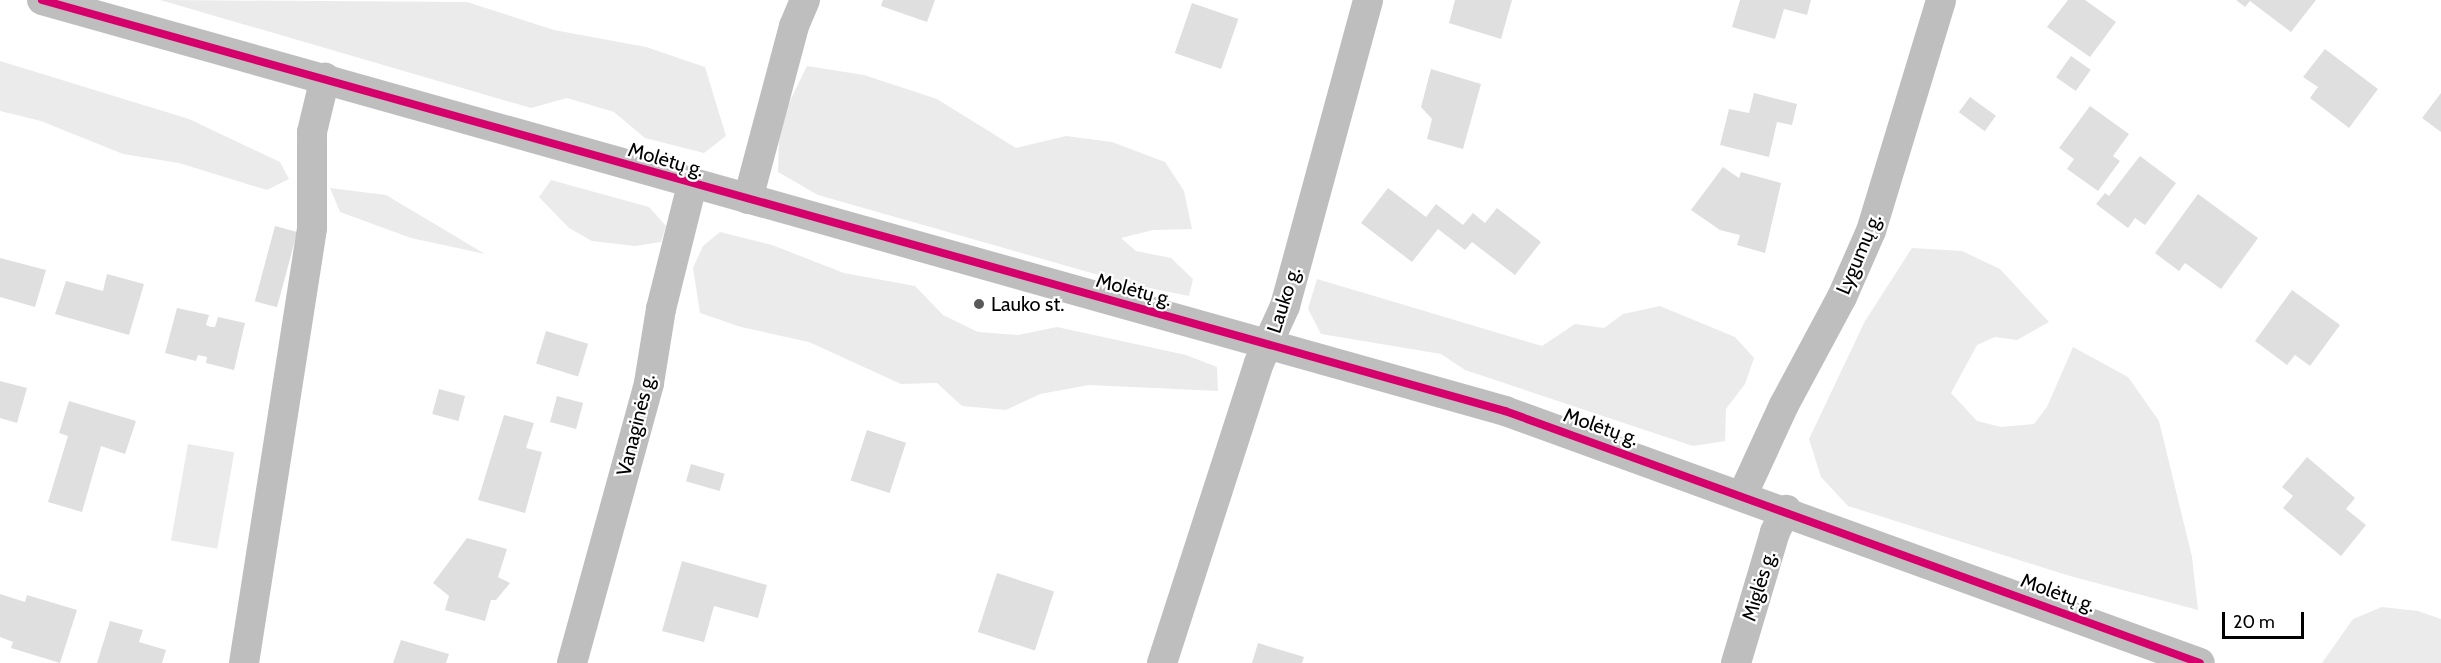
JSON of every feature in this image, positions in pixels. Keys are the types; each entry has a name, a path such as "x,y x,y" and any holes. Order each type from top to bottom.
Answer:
{"street":[{"name":"Molėtų g.","path":"42,0 325,78 692,185 1505,411 1743,494 2200,663"},
{"path":"748,200 794,26 805,0"},
{"name":"Lauko g.","path":"1162,663 1259,363 1270,344 1285,306 1368,0"},
{"name":"Lygumų g.","path":"1743,494 1784,405 1842,297 1871,231 1941,0"},
{"path":"244,663 312,228 312,132 325,78"},
{"name":"Vanaginės g.","path":"572,663 649,383 661,309 692,185"},
{"name":"Miglės g.","path":"1736,663 1775,532 1786,510"}],"shaded area":[{"path":"160,0 467,2 554,30 646,47 705,67 726,136 704,153 645,138 614,112 567,98 531,108"},
{"path":"0,61 189,119 280,162 289,179 267,190 179,163 123,154 41,121 0,111"},
{"path":"807,66 864,75 937,99 1016,148 1066,136 1112,142 1165,162 1184,191 1192,229 1153,230 1121,238 1136,251 1171,258 1193,279 1189,296 1130,284 818,195 778,172 779,141 788,105"},
{"path":"551,180 649,207 666,226 661,242 635,246 592,241 569,228 539,197"},
{"path":"330,188 386,195 485,254 411,238 340,212"},
{"path":"720,232 772,245 844,273 915,286 943,315 978,332 1018,335 1057,327 1186,355 1217,367 1218,391 1089,385 1040,394 1006,410 962,406 937,383 901,384 809,342 741,327 700,313 693,268 703,246"},
{"path":"1912,248 1962,251 2000,269 2049,322 2017,340 1995,337 1977,345 1951,393 1977,421 2001,427 2034,424 2047,407 2073,347 2128,377 2159,421 2192,557 2198,610 2070,576 1848,506 1821,477 1809,439 1865,321"},
{"path":"1317,279 1542,346 1575,324 1604,328 1623,314 1660,306 1735,337 1754,358 1745,384 1726,409 1725,441 1693,446 1465,370 1441,354 1321,334 1308,309"},
{"path":"188,444 234,452 217,549 171,541"},
{"path":"2382,607 2418,611 2441,619 2441,663 2322,663 2353,619"}],"building":[{"path":"883,0 935,0 927,22 881,6"},
{"path":"1455,0 1512,0 1501,39 1449,23"},
{"path":"1740,0 1811,0 1807,15 1784,9 1775,39 1732,27"},
{"path":"2068,0 2085,0 2116,22 2090,57 2047,27"},
{"path":"2236,0 2316,0 2291,32 2250,1 2245,7"},
{"path":"1192,3 1238,19 1221,69 1175,53"},
{"path":"2325,49 2378,89 2349,128 2310,98 2318,87 2303,77"},
{"path":"2071,56 2091,70 2076,91 2056,77"},
{"path":"1431,69 1481,84 1463,149 1427,139 1432,119 1421,107"},
{"path":"1754,93 1797,104 1792,125 1777,122 1769,157 1720,145 1729,109 1749,113"},
{"path":"2441,93 2441,132 2422,118"},
{"path":"1970,97 1996,116 1985,131 1959,112"},
{"path":"2090,106 2129,134 2113,156 2120,161 2098,191 2067,169 2074,159 2059,148"},
{"path":"2140,156 2176,183 2145,225 2135,218 2128,228 2096,204 2105,193 2109,196"},
{"path":"1723,167 1739,178 1741,172 1781,183 1765,253 1737,245 1740,235 1720,230 1691,210"},
{"path":"1388,188 1426,217 1436,204 1463,225 1473,213 1485,223 1497,208 1541,242 1515,275 1472,242 1465,250 1438,229 1412,262 1361,223"},
{"path":"2198,194 2258,238 2221,289 2185,263 2179,271 2155,253"},
{"path":"275,226 297,232 277,307 255,301"},
{"path":"0,258 46,270 35,307 0,297"},
{"path":"107,274 144,284 129,335 55,314 66,281 103,291"},
{"path":"2292,290 2340,325 2310,366 2295,355 2287,365 2255,341"},
{"path":"177,308 209,315 206,325 211,327 215,327 218,317 245,323 234,370 206,363 207,357 198,355 196,361 165,353"},
{"path":"546,331 588,344 578,376 536,364"},
{"path":"0,381 27,388 17,423 0,418"},
{"path":"439,389 465,396 458,421 432,414"},
{"path":"557,396 583,403 576,429 550,422"},
{"path":"69,401 136,421 125,454 101,446 82,512 48,502 68,436 59,433"},
{"path":"504,415 534,423 526,448 542,452 525,513 478,500"},
{"path":"867,430 906,443 890,493 851,480"},
{"path":"2307,457 2355,498 2346,509 2366,525 2341,556 2283,508 2293,496 2282,487"},
{"path":"691,464 725,474 720,491 686,481"},
{"path":"467,538 507,549 498,577 510,583 496,600 491,600 485,621 445,610 449,596 433,583"},
{"path":"682,561 767,585 758,618 714,606 704,642 662,631"},
{"path":"997,573 1054,592 1035,651 978,632"},
{"path":"0,594 25,602 27,595 77,610 60,663 11,648 13,642 0,637"},
{"path":"110,621 143,630 139,642 166,650 162,663 97,663"},
{"path":"401,640 449,654 446,663 393,663"},
{"path":"1258,643 1304,657 1302,663 1252,663"}],"cycle path":[{"path":"42,0 1505,411 2200,663"}],"place":[{"name":"Lauko st.","path":"979,304"}]}
